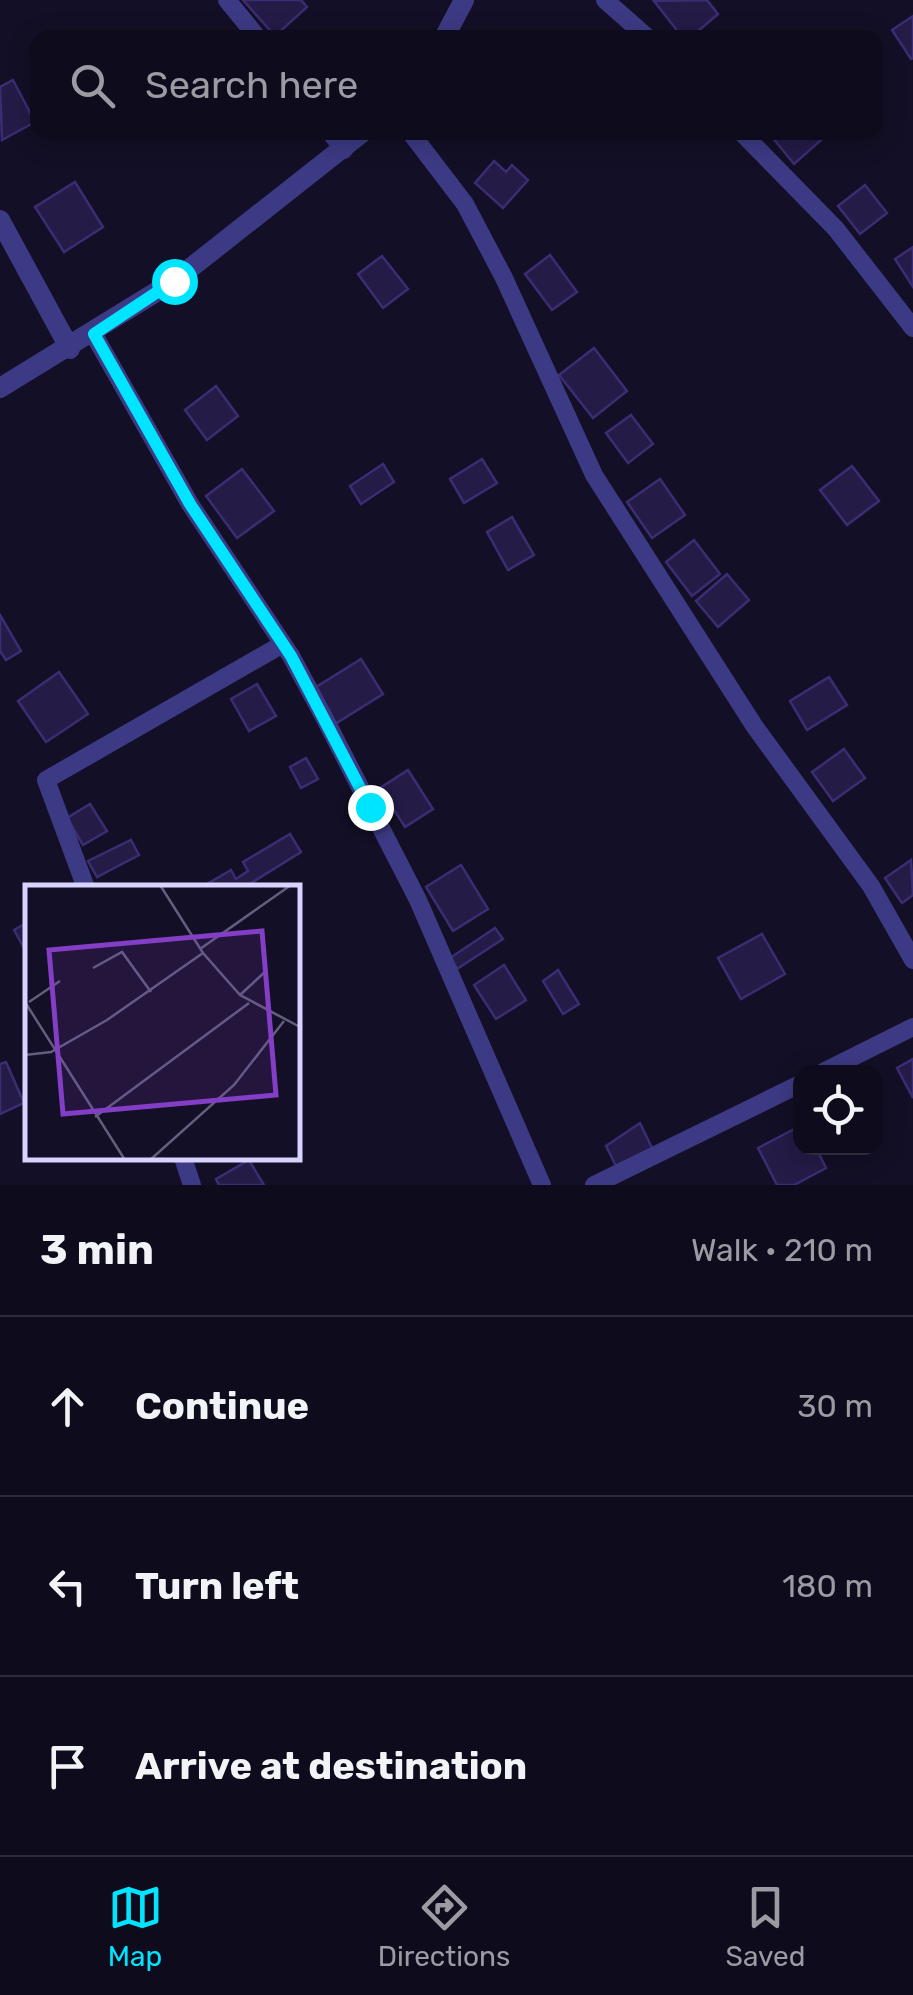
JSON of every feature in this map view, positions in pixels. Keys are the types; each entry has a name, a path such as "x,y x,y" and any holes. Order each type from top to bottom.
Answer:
{"street":[{"path":"226,0 251,30"},
{"path":"448,30 464,0"},
{"path":"605,0 639,30"},
{"path":"336,140 344,150"},
{"path":"0,388 70,349 174,281 355,140"},
{"path":"416,140 473,219 594,475 754,728 871,886 913,960"},
{"path":"749,140 836,229 913,328"},
{"path":"0,220 70,349"},
{"path":"94,334 190,504 283,644 418,900 542,1185"},
{"path":"85,885 46,780 283,644"},
{"path":"838,1065 913,1027"},
{"path":"594,1185 793,1087"},
{"path":"184,1160 192,1185"}],"building":[{"path":"243,0 301,0 307,7 282,30 270,30"},
{"path":"707,0 718,14 699,30 677,30 654,1"},
{"path":"913,16 913,58 911,59 892,30"},
{"path":"13,80 30,112 30,125 2,140 0,87"},
{"path":"774,140 821,140 794,164"},
{"path":"494,161 506,172 512,165 528,180 503,208 475,183"},
{"path":"75,182 103,227 64,252 35,207"},
{"path":"865,185 887,213 860,234 838,206"},
{"path":"913,247 913,287 895,259"},
{"path":"550,255 577,292 552,310 525,274"},
{"path":"382,256 408,289 383,308 358,274"},
{"path":"594,348 627,391 593,418 559,375"},
{"path":"216,386 238,416 207,440 185,410"},
{"path":"631,415 653,444 628,463 606,433"},
{"path":"482,459 497,483 464,503 450,479"},
{"path":"383,464 394,482 361,504 350,486"},
{"path":"852,466 879,501 847,525 820,490"},
{"path":"242,469 274,511 237,538 206,496"},
{"path":"660,479 685,515 652,538 627,502"},
{"path":"512,517 534,555 508,570 487,532"},
{"path":"694,540 720,574 692,596 666,562"},
{"path":"727,574 749,600 718,627 696,601"},
{"path":"0,615 21,651 6,660 0,651"},
{"path":"361,659 383,694 335,724 313,689"},
{"path":"59,672 88,714 46,742 18,701"},
{"path":"829,677 847,705 807,730 790,701"},
{"path":"257,684 276,716 249,731 231,699"},
{"path":"844,749 865,778 833,801 812,772"},
{"path":"306,758 318,779 301,788 290,767"},
{"path":"408,770 433,809 405,827 380,788"},
{"path":"90,804 107,831 83,845 67,818"},
{"path":"290,834 301,852 248,885 208,885 231,870 236,879 248,871 243,862"},
{"path":"131,840 139,855 97,877 88,861"},
{"path":"911,860 913,895 902,903 885,878"},
{"path":"461,865 488,909 453,931 426,887"},
{"path":"25,924 25,950 14,930"},
{"path":"495,928 503,939 457,969 450,958"},
{"path":"762,934 785,974 741,999 718,958"},
{"path":"504,965 526,1000 496,1019 474,985"},
{"path":"558,970 579,1004 563,1014 543,981"},
{"path":"913,1059 913,1098 897,1068"},
{"path":"6,1062 24,1103 0,1114 0,1064"},
{"path":"640,1123 653,1150 617,1168 606,1146"},
{"path":"793,1130 793,1155 820,1155 826,1168 794,1185 777,1185 758,1148"},
{"path":"249,1160 264,1185 219,1185 216,1179"}],"route":[{"path":"174,281 94,334 190,504 291,656 370,807"}]}
